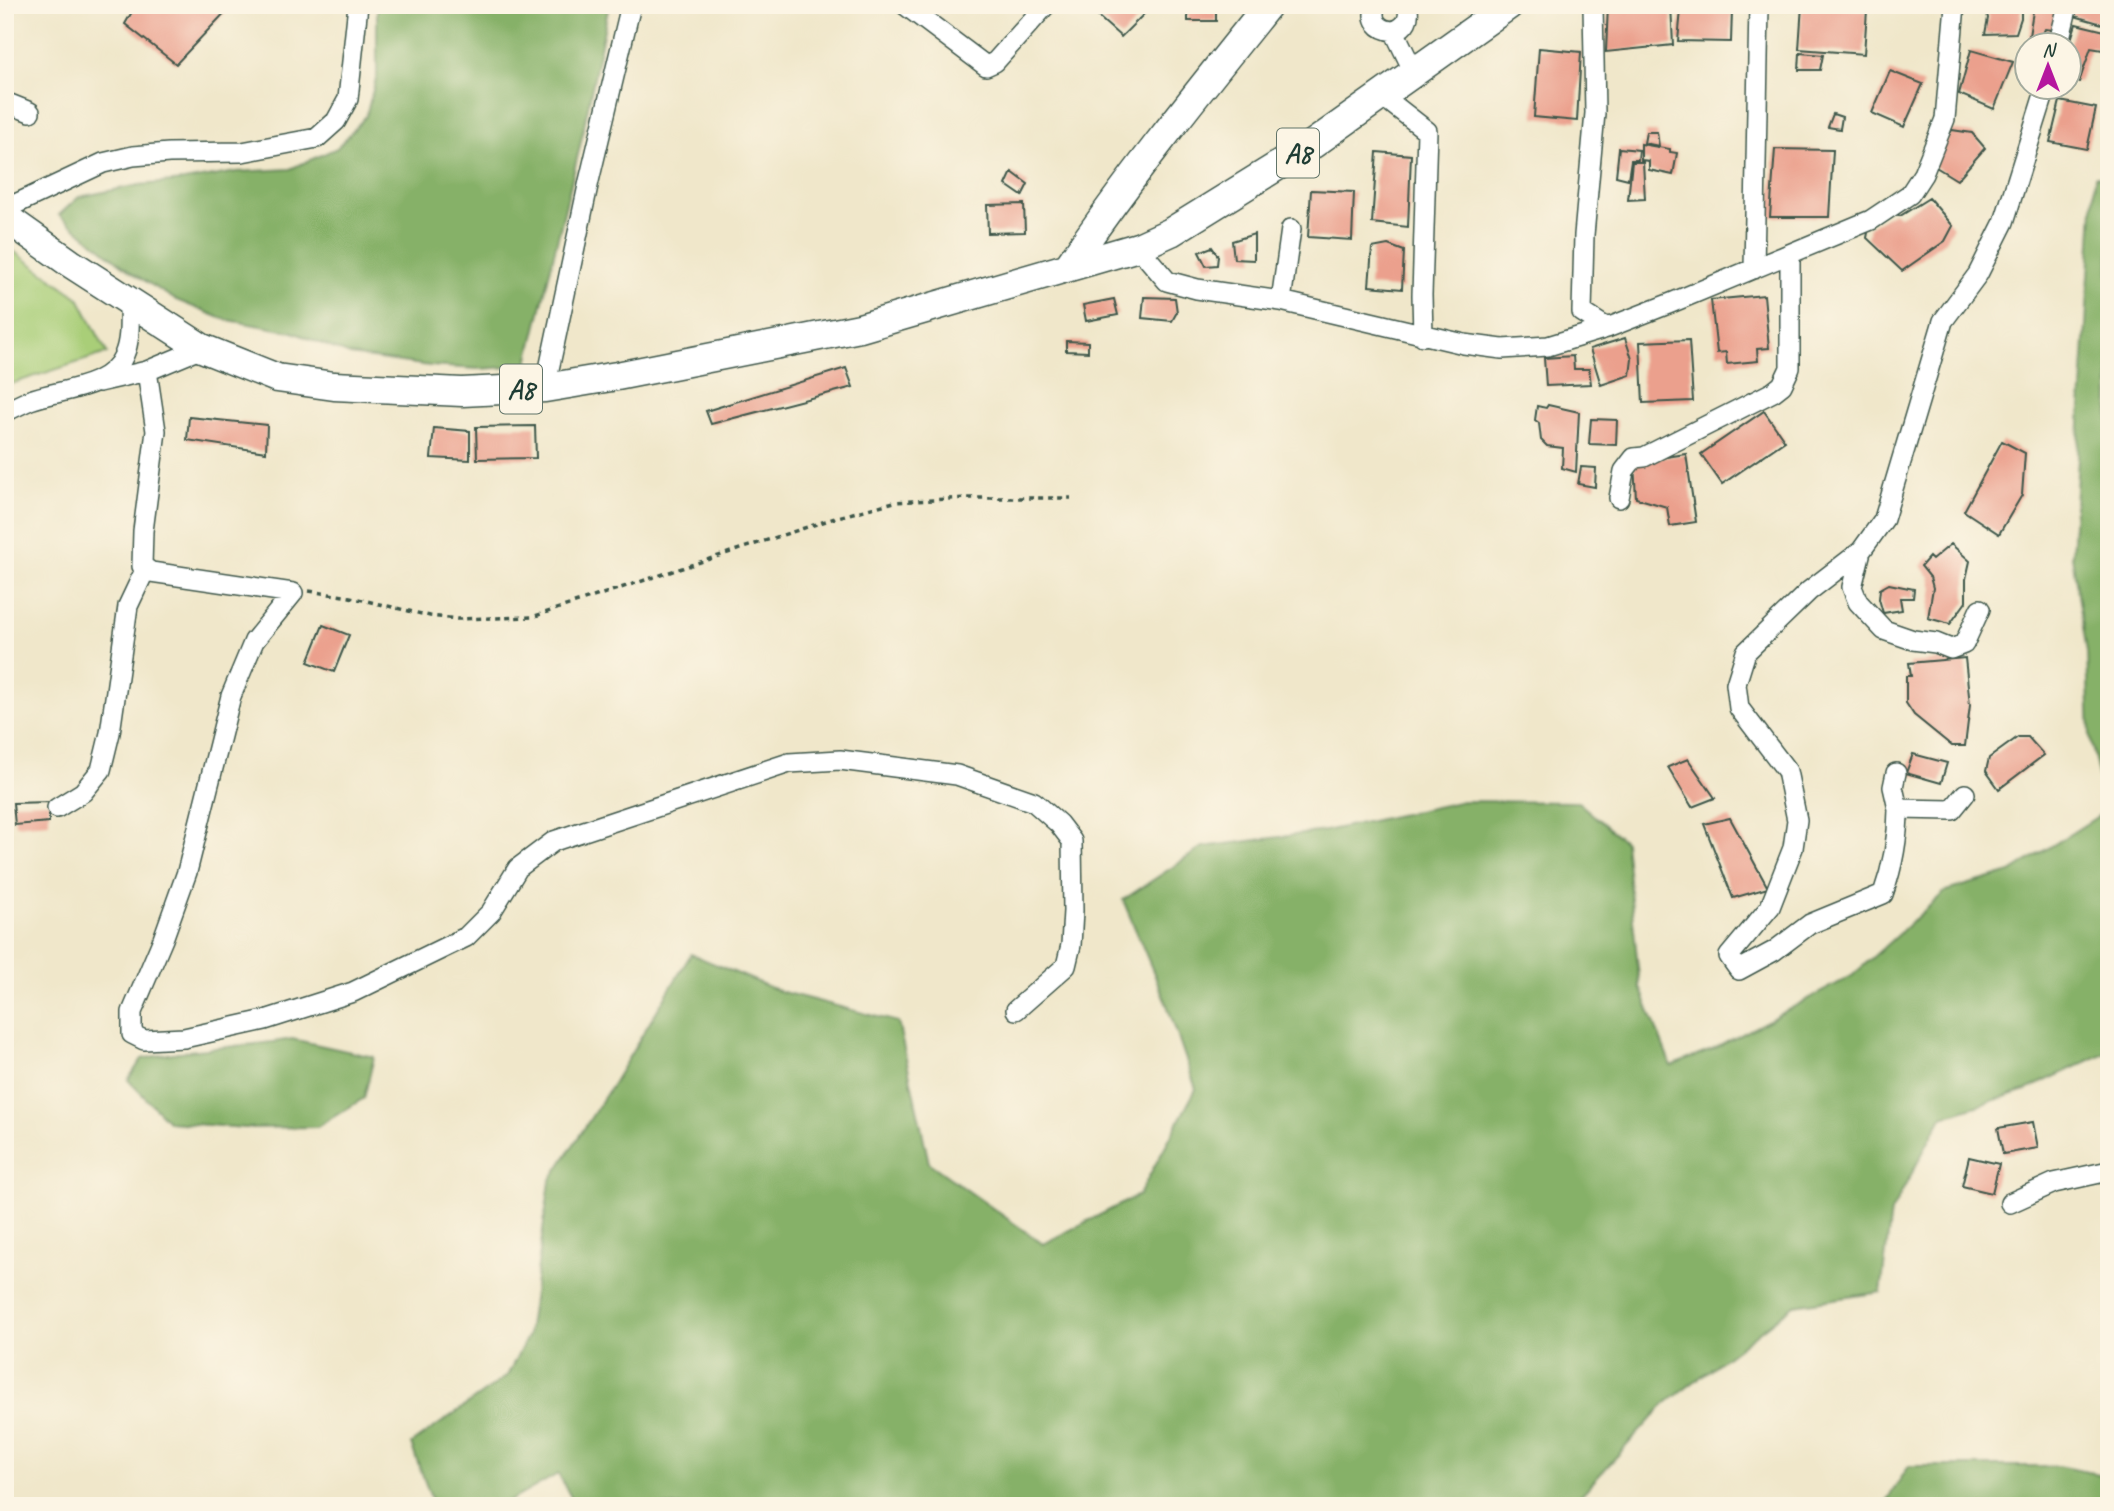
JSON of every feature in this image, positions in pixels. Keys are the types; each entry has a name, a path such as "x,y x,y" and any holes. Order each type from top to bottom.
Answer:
{"highway":[{"path":"1068,267 1188,103 1268,5"},
{"name":"A8","path":"5,217 129,302 202,348 277,378 334,386 462,392 545,388 860,328 1138,247 1171,232 1313,144 1509,5"},
{"path":"1114,202 1116,227 1121,236 1138,247"}],"street":[{"path":"5,209 103,163 133,156 242,152 317,138 337,121 348,99 358,5"},
{"path":"545,388 589,181 631,5"},
{"path":"905,5 986,66 995,62 1046,5"},
{"path":"1394,32 1405,25 1408,18 1407,5"},
{"path":"1593,5 1595,114 1584,235 1582,312 1607,328"},
{"path":"1754,269 1759,5"},
{"path":"1138,247 1167,281 1197,289 1281,301 1423,336 1502,349 1548,346 1607,328 1871,220 1910,194 1936,146 1945,119 1955,5"},
{"path":"2061,32 2068,5"},
{"path":"1370,6 1380,28 1394,32 1414,72"},
{"path":"1381,95 1427,131 1423,336"},
{"path":"5,102 30,112"},
{"path":"1896,773 1893,786 1898,809 1898,833 1893,867 1883,894 1810,924 1774,951 1739,970 1729,956 1770,907 1793,848 1797,820 1787,771 1739,708 1736,684 1745,652 1810,591 1861,551 1884,519 1943,321 1978,274 2004,222 2042,102"},
{"path":"1281,301 1291,229"},
{"path":"1619,498 1623,471 1634,458 1644,457 1760,400 1782,386 1790,368 1790,254"},
{"path":"91,384 112,371 124,356 130,327 129,302"},
{"path":"5,412 30,400 147,371 202,348"},
{"path":"145,570 141,562 143,531 156,431 147,371"},
{"path":"1861,551 1852,587 1858,602 1884,630 1951,649 1964,644 1980,609"},
{"path":"145,570 293,593"},
{"path":"57,808 83,792 101,770 110,733 128,606 145,570"},
{"path":"293,593 254,641 231,696 187,872 163,939 132,1012 132,1034 144,1040 184,1038 265,1020 353,992 466,937 491,912 518,868 554,841 789,763 840,760 957,775 1034,802 1059,824 1072,841 1073,911 1071,945 1066,966 1016,1010"},
{"path":"1898,809 1952,810 1965,794"},
{"path":"2010,1203 2054,1183 2109,1171"}],"path":[{"path":"293,593 323,592 430,616 457,619 532,617 838,517 894,502 968,498 1071,498"}],"green space":[{"path":"377,5 609,5 580,146 527,366 479,369 430,366 350,355 293,332 223,319 174,299 131,272 59,215 79,197 139,185 236,172 290,169 337,148 366,116 377,75"},
{"path":"2095,176 2109,177 2109,1051 2026,1090 1942,1117 1891,1212 1881,1292 1794,1305 1664,1405 1571,1506 576,1506 558,1474 501,1506 434,1506 411,1444 507,1376 528,1335 550,1181 614,1082 691,954 779,991 898,1022 929,1163 1043,1244 1139,1195 1196,1089 1166,1002 1123,900 1203,847 1325,831 1463,801 1578,802 1625,842 1640,987 1671,1066 1712,1050 1852,976 1946,891 2011,872 2106,811 2090,737 2087,652 2072,556"},
{"path":"5,245 79,298 107,353 5,386"},
{"path":"292,1039 374,1057 364,1098 317,1127 245,1128 169,1122 128,1080 142,1059"},
{"path":"1909,1466 2057,1466 2109,1476 2109,1506 1883,1506"}],"building":[{"path":"136,5 232,5 176,64 125,24"},
{"path":"1085,5 1149,5 1150,8 1121,37"},
{"path":"1188,5 1216,5 1216,21 1188,21"},
{"path":"1608,5 1671,5 1673,45 1606,52"},
{"path":"1802,5 1867,10 1864,54 1799,49"},
{"path":"1984,5 2021,5 2021,18 2016,32 1985,34 1988,18"},
{"path":"2034,5 2061,5 2054,30 2030,32"},
{"path":"2074,5 2109,5 2109,26 2071,15"},
{"path":"1681,10 1732,10 1731,42 1678,41"},
{"path":"2076,24 2109,32 2109,51 2091,48 2082,74 2082,32 2073,32"},
{"path":"1539,48 1581,52 1577,121 1534,117"},
{"path":"1971,50 2012,62 1994,109 1959,94"},
{"path":"1800,53 1823,55 1820,70 1799,70"},
{"path":"1890,71 1923,84 1904,127 1872,113"},
{"path":"2060,102 2096,108 2087,149 2050,142"},
{"path":"1833,114 1842,117 1840,129 1828,127"},
{"path":"1952,130 1972,133 1985,148 1957,180 1931,164"},
{"path":"1646,132 1657,132 1659,146 1644,143"},
{"path":"1641,144 1670,149 1670,152 1677,153 1673,175 1649,170 1649,161 1641,160"},
{"path":"1619,148 1639,150 1638,160 1631,160 1628,179 1616,176"},
{"path":"1775,149 1833,150 1829,217 1770,217"},
{"path":"1377,152 1411,155 1408,227 1372,223"},
{"path":"1632,162 1643,162 1645,199 1628,200"},
{"path":"1012,172 1028,184 1022,196 1006,185"},
{"path":"1311,190 1354,192 1352,240 1308,237"},
{"path":"1929,198 1953,226 1945,241 1902,271 1867,238 1869,227 1894,212 1900,216"},
{"path":"1024,204 1025,232 988,233 987,205"},
{"path":"1254,234 1254,260 1234,259 1232,241"},
{"path":"1388,245 1404,251 1402,289 1369,286 1372,248"},
{"path":"1212,247 1218,256 1217,265 1206,266 1199,252"},
{"path":"1764,295 1769,348 1757,349 1758,361 1727,364 1726,352 1717,353 1711,300"},
{"path":"1144,297 1175,298 1177,312 1172,321 1142,318"},
{"path":"1114,299 1118,315 1086,321 1083,305"},
{"path":"1625,338 1632,359 1630,375 1601,385 1590,349"},
{"path":"1689,340 1693,401 1643,403 1640,342"},
{"path":"1066,341 1088,342 1088,352 1066,351"},
{"path":"1573,356 1574,369 1589,369 1591,384 1546,386 1544,358"},
{"path":"846,368 853,387 711,424 706,411"},
{"path":"1548,405 1579,412 1576,472 1562,468 1563,448 1547,446 1541,440 1539,423 1535,420 1537,406 1546,408"},
{"path":"1764,411 1785,441 1722,484 1701,454"},
{"path":"189,417 267,425 266,452 187,440"},
{"path":"1591,419 1617,420 1616,445 1589,444"},
{"path":"535,426 536,458 477,459 476,427"},
{"path":"434,428 470,431 470,460 431,458"},
{"path":"2002,441 2025,453 2022,495 1999,534 1964,511"},
{"path":"1686,454 1696,522 1670,526 1667,507 1636,498 1634,462"},
{"path":"1581,467 1596,468 1595,487 1578,484"},
{"path":"1951,544 1970,561 1966,579 1966,602 1950,624 1928,618 1933,588 1930,577 1921,566 1929,557 1932,560"},
{"path":"1889,584 1914,589 1913,598 1900,598 1902,610 1883,613 1879,599 1880,589"},
{"path":"323,625 349,635 334,672 308,662"},
{"path":"1965,658 1970,705 1965,746 1952,746 1914,715 1906,703 1906,676 1911,676 1909,663"},
{"path":"2018,737 2028,737 2044,755 1999,789 1986,771 1989,758"},
{"path":"1913,754 1947,763 1941,783 1906,773"},
{"path":"1688,759 1715,798 1692,807 1668,767"},
{"path":"49,802 49,822 15,825 13,803"},
{"path":"1730,818 1768,888 1733,898 1704,824"},
{"path":"2033,1122 2038,1148 2003,1154 1998,1128"},
{"path":"1969,1157 1999,1164 1992,1193 1962,1186"}]}
